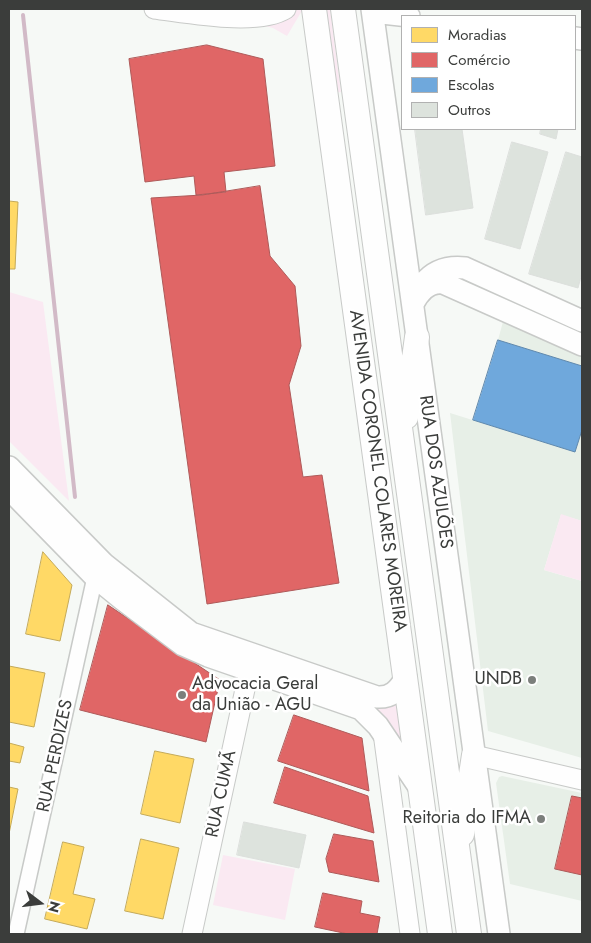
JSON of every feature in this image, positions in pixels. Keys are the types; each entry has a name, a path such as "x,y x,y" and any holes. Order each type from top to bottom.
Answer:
{"main road":[{"name":"AVENIDA CORONEL COLARES MOREIRA","path":"314,9 440,934"},
{"name":"AVENIDA CORONEL COLARES MOREIRA","path":"343,9 469,934"},
{"path":"373,10 403,15"},
{"name":"RUA DOS AZULÕES","path":"373,10 415,299 417,337 500,934"},
{"path":"415,299 423,284 435,272 449,267 465,268 582,321"},
{"path":"415,299 432,283 443,283 582,345"},
{"path":"402,446 417,337"},
{"path":"9,467 98,559 185,629 250,662 355,706 368,715 383,733 421,790"},
{"path":"9,489 95,577 184,645 194,650 250,662 384,698 393,695 406,678"},
{"path":"458,860 474,755"}],"street":[{"path":"154,9 222,17 266,17 286,9"},
{"name":"RUA PERDIZES","path":"16,934 95,577"},
{"name":"RUA CUMÃ","path":"192,934 250,662"},
{"path":"383,733 410,934"},
{"path":"474,755 582,780"}],"shaded area":[{"path":"295,9 303,9 287,36 273,28 261,25"},
{"path":"322,9 330,9 341,92 334,93"},
{"path":"9,292 43,302 69,501 9,441"},
{"path":"504,318 582,353 582,366 498,340"},
{"path":"450,413 575,452 582,430 582,521 561,515 544,570 582,581 582,758 488,731"},
{"path":"561,514 582,521 582,581 544,570"},
{"path":"400,699 409,759 377,708 367,700"},
{"name":"Reitoria do IFMA","path":"502,776 582,793 582,901 510,884 496,783 499,777"},
{"path":"223,855 295,869 285,920 213,905"}],"building: Moradias":[{"path":"9,201 18,202 15,269 9,269"},
{"path":"43,552 72,585 60,641 26,634"},
{"path":"9,666 45,673 34,727 9,722"},
{"path":"9,743 24,747 20,763 9,761"},
{"path":"155,751 194,759 180,823 141,814"},
{"path":"9,787 18,789 9,834"},
{"path":"141,839 179,848 163,919 125,911"},
{"path":"63,842 84,847 73,894 95,899 87,929 45,919"}],"building: Comércio":[{"path":"207,45 263,59 275,166 224,172 226,192 196,195 194,176 145,182 129,59"},
{"path":"260,186 270,256 295,286 301,346 289,385 303,477 322,475 339,583 207,604 151,198 202,195"},
{"path":"108,605 220,680 206,742 80,710"},
{"path":"294,715 362,738 369,791 278,761"},
{"path":"285,767 368,796 374,833 274,803"},
{"path":"572,796 582,798 582,875 555,869"},
{"path":"334,834 373,841 379,882 329,872 326,859"},
{"path":"323,893 362,901 360,913 380,917 377,934 348,934 315,927"}],"building: Escolas":[{"path":"498,340 582,366 582,430 575,452 473,420"}],"building: Outros":[{"path":"415,130 462,130 473,208 426,215"},
{"path":"541,130 558,130 556,139 540,134"},
{"path":"512,142 548,152 520,249 485,239"},
{"path":"566,152 582,157 582,273 578,288 529,274"},
{"path":"244,822 306,835 299,868 237,855"}],"waterway":[{"path":"23,15 75,497"}],"place":[{"name":"UNDB","path":"532,680"},
{"name":"Advocacia Geral da União - AGU","path":"182,695"},
{"name":"Reitoria do IFMA","path":"541,819"}]}
